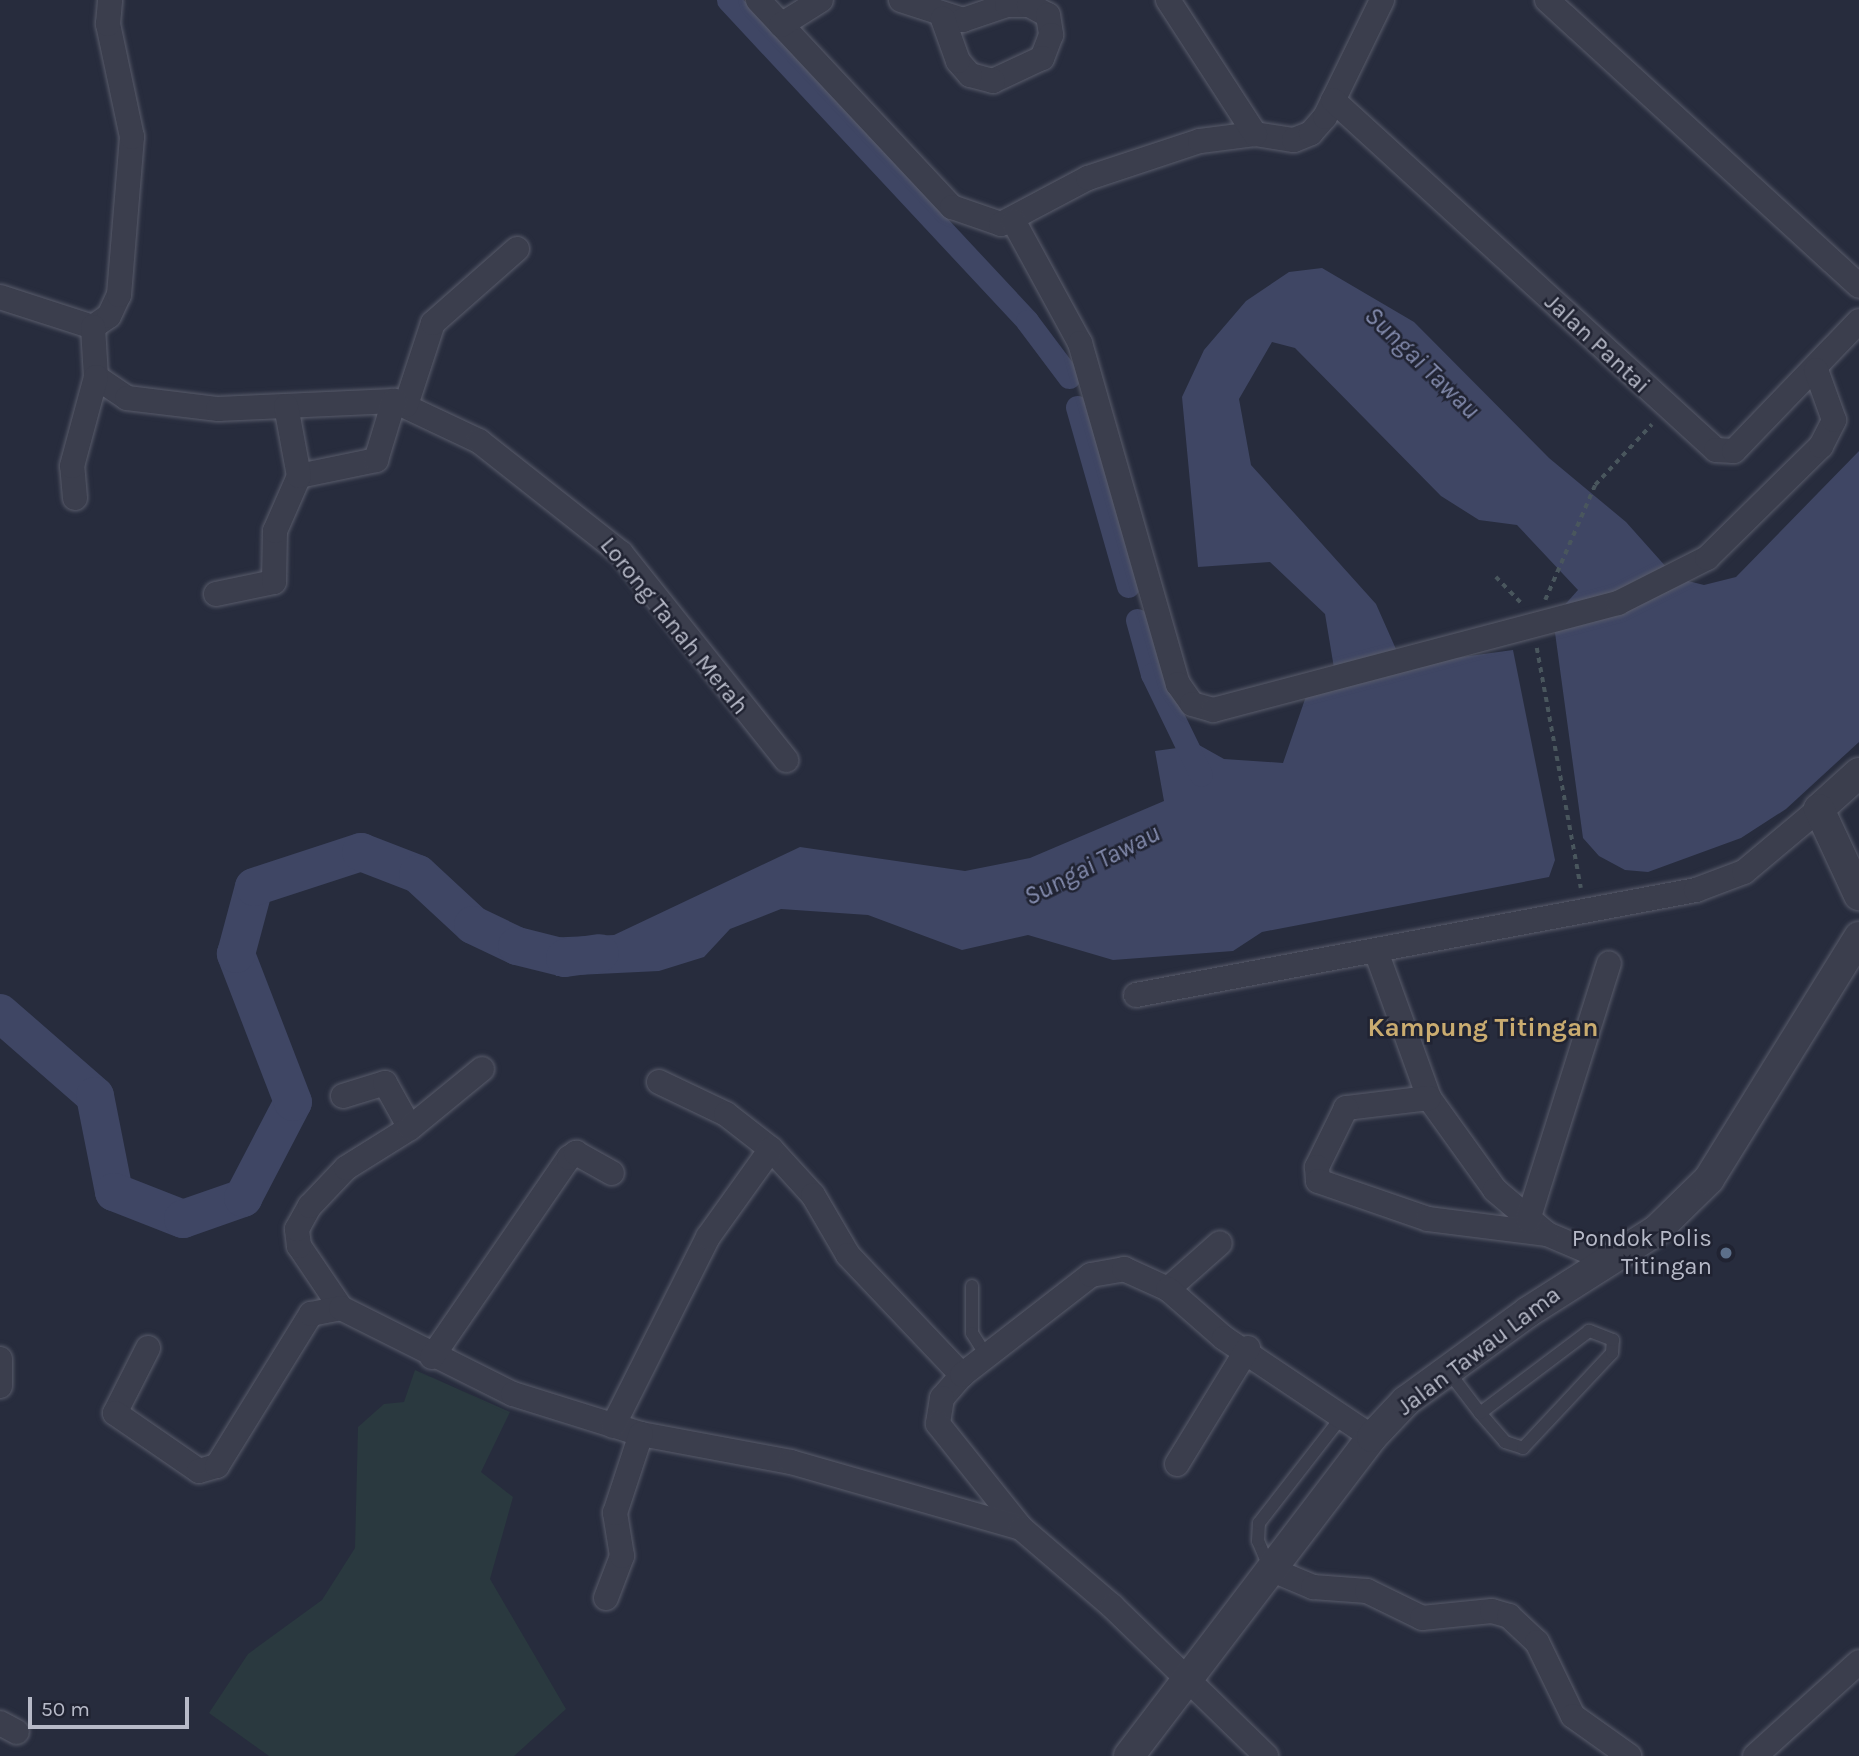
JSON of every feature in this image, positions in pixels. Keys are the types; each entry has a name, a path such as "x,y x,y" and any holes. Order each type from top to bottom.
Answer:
{"street":[{"path":"93,327 109,316 125,273 132,137 108,24 110,0"},
{"path":"758,0 952,207 1001,224 1014,222 1088,178 1200,141 1255,134 1294,140 1311,133 1333,100 1382,0"},
{"path":"780,25 821,0"},
{"path":"901,0 943,19"},
{"path":"1168,0 1255,134"},
{"path":"1547,0 1859,286"},
{"name":"Jalan Pantai","path":"1333,100 1700,442 1734,451 1816,370 1859,321"},
{"path":"1014,222 1080,343 1178,684 1192,704 1213,710 1618,603 1707,558 1821,446 1834,421 1816,370"},
{"path":"299,476 376,460 433,323 517,249"},
{"path":"0,297 93,327"},
{"path":"75,498 74,455 96,377 93,327"},
{"name":"Lorong Tanah Merah","path":"96,377 118,394 151,403 286,407 400,403 479,441 621,552 786,760"},
{"path":"216,594 274,582 275,531 299,476 286,407"},
{"path":"1136,995 1586,915 1744,872 1859,773"},
{"path":"1819,809 1859,895"},
{"name":"Jalan Tawau Lama","path":"1129,1756 1372,1437 1447,1370 1606,1258 1657,1230 1709,1179 1816,1000 1859,937"},
{"path":"1377,954 1429,1098 1494,1190 1538,1227 1606,1258"},
{"path":"1538,1227 1609,963"},
{"path":"482,1069 410,1128 325,1185 297,1230 299,1246 341,1308 432,1357 513,1394 641,1434 791,1462 1021,1528"},
{"path":"659,1082 726,1114 771,1149 813,1195 848,1255 962,1376"},
{"path":"343,1097 384,1083 410,1128"},
{"path":"1429,1098 1346,1108 1317,1167 1318,1181 1428,1219 1538,1227"},
{"path":"612,1426 708,1237 771,1149"},
{"path":"432,1357 569,1158 576,1153 612,1173"},
{"path":"1168,1289 1220,1243"},
{"path":"1266,1756 1021,1528 938,1424 942,1398 986,1354 1100,1270 1124,1269 1168,1289 1224,1338 1248,1349 1372,1437"},
{"path":"148,1348 115,1413 199,1471 217,1466 312,1314 341,1308"},
{"path":"1177,1464 1248,1349"},
{"path":"0,1359 0,1386"},
{"path":"607,1598 622,1556 615,1513 641,1434"},
{"path":"1270,1569 1313,1587 1367,1591 1422,1618 1492,1611 1509,1616 1538,1642 1573,1716 1629,1756"},
{"path":"1755,1756 1859,1662"}],"lane":[{"path":"972,1286 972,1333 986,1354"},
{"path":"1447,1370 1480,1413 1505,1442 1523,1448 1612,1353 1613,1340 1590,1331 1480,1413"},
{"path":"1270,1569 1258,1541 1259,1523 1343,1415"}],"path":[{"path":"1548,594 1595,485 1666,409"},
{"path":"1496,577 1520,599 1533,627 1586,915"}],"shaded area":[{"path":"415,1370 510,1412 481,1472 513,1497 490,1579 566,1709 514,1756 269,1756 209,1713 248,1654 322,1600 355,1548 358,1427 384,1404 404,1402"}],"water":[{"path":"1322,268 1414,322 1549,458 1626,522 1676,578 1704,585 1736,577 1859,451 1859,742 1786,809 1741,838 1648,872 1625,870 1599,856 1583,838 1553,618 1578,590 1517,525 1479,520 1441,496 1295,348 1272,342 1239,399 1251,465 1376,604 1403,665 1513,650 1555,860 1549,877 1262,932 1233,951 1113,960 1028,935 962,950 868,915 781,909 730,929 704,957 659,971 556,976 544,938 614,935 800,847 965,871 1030,858 1164,801 1155,751 1199,745 1224,759 1283,763 1314,673 1334,668 1325,614 1270,562 1198,567 1182,397 1204,350 1246,301 1289,272"}],"waterway":[{"path":"728,0 1027,321 1069,377"},
{"path":"1077,407 1128,586"},
{"path":"1137,620 1152,674 1201,775"},
{"name":"Sungai Tawau","path":"0,1013 95,1096 114,1192 183,1219 243,1198 293,1102 236,954 254,887 361,852 418,874 473,925 517,946 565,958 600,953"}],"place":[{"name":"Pondok Polis Titingan","path":"1726,1253"}],"district":[{"name":"Kampung Titingan","path":"1483,1028"}]}
